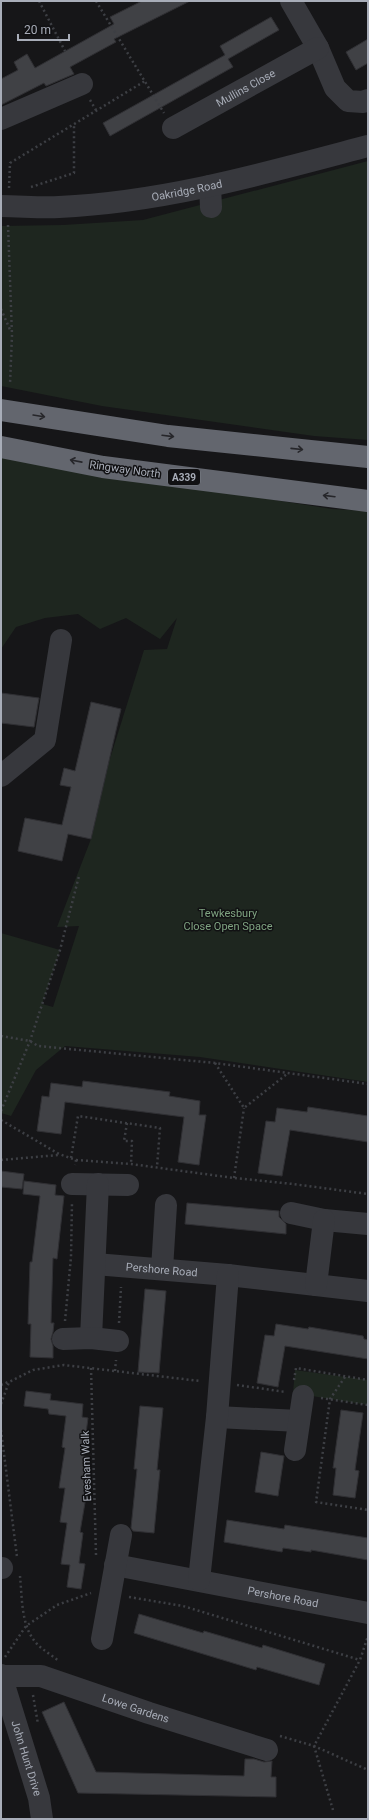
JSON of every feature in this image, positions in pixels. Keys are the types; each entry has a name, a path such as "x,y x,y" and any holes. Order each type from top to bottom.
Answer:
{"highway":[{"path":"1,410 168,436 368,457"},
{"name":"Ringway North","path":"1,447 103,467 368,501"}],"street":[{"path":"291,1 318,48 335,88 348,101 364,102 368,100"},
{"name":"Mullins Close","path":"173,128 318,48"},
{"path":"1,119 82,84"},
{"name":"Oakridge Road","path":"6,207 81,206 132,200 210,197 368,146"},
{"path":"1,776 45,740 61,640"},
{"path":"72,1184 98,1184 129,1174"},
{"path":"91,1338 98,1184"},
{"path":"162,1269 166,1205"},
{"path":"291,1214 324,1220 368,1224"},
{"path":"316,1285 324,1220"},
{"name":"Pershore Road","path":"95,1264 228,1275 368,1291"},
{"path":"199,1580 217,1417 228,1275"},
{"path":"63,1339 91,1338 118,1341"},
{"path":"295,1450 303,1396"},
{"path":"217,1417 299,1421"},
{"path":"102,1639 111,1592 106,1562 121,1535"},
{"name":"Pershore Road","path":"106,1562 368,1613"},
{"name":"Lowe Gardens","path":"6,1676 41,1676 149,1713 272,1743"},
{"name":"John Hunt Drive","path":"6,1676 39,1798 42,1819"}],"path":[{"path":"39,1 65,51"},
{"path":"96,1 173,128"},
{"path":"10,384 12,335 6,207 10,163 145,81"},
{"path":"30,187 74,173 74,125"},
{"path":"1,309 12,335"},
{"path":"1,1111 30,1041 59,952 79,876"},
{"path":"1,1036 30,1041 38,1046 215,1064 368,1084"},
{"path":"215,1064 244,1108 234,1178"},
{"path":"244,1108 287,1073"},
{"path":"71,1158 78,1116 160,1128 157,1167"},
{"path":"1,1120 59,1154 1,1160"},
{"path":"127,1123 124,1141 132,1141 129,1174"},
{"path":"76,1160 129,1174 157,1167 368,1194"},
{"path":"63,1339 71,1258 72,1184"},
{"path":"1,1386 33,1370 64,1365 220,1383"},
{"name":"Evesham Walk","path":"91,1368 106,1562"},
{"path":"345,1376 330,1399 316,1502 368,1510"},
{"path":"1,1404 9,1382"},
{"path":"303,1396 368,1405"},
{"path":"1,1430 10,1568 26,1626 33,1639 43,1649 64,1664"},
{"path":"38,1726 32,1691 28,1683 6,1676 5,1658 26,1626 57,1605 97,1591 111,1592 183,1606 360,1660"},
{"path":"333,1810 314,1746 360,1660 368,1636"},
{"path":"272,1743 314,1746 368,1770"}],"green space":[{"path":"368,161 368,440 314,436 102,406 1,386 1,226 63,225 143,220"},
{"name":"Tewkesbury Close Open Space","path":"1,457 332,509 368,511 368,1082 200,1057 65,1046 36,1070 11,1116 1,1113 1,1040 3,1035 1,1034 1,933 60,950 42,1004 53,1007 79,926 57,927 91,839 108,765 144,650 167,649 177,618 160,639 126,618 100,629 78,614 45,618 16,627 1,649"},
{"path":"295,1370 368,1380 368,1405 293,1393"}],"building":[{"path":"142,1 190,1 114,39 116,42 70,67 74,74 46,86 44,83 1,105 1,79 18,70 14,62 27,54 35,68 114,24 110,17"},
{"path":"271,17 279,30 228,59 233,67 110,136 103,123 225,55 220,46"},
{"path":"368,39 368,63 356,70 346,52"},
{"path":"1,693 39,698 34,727 1,723"},
{"path":"91,702 121,709 91,839 68,834 62,861 18,851 25,818 62,825 71,787 60,785 64,768 75,771"},
{"path":"83,1081 170,1092 169,1096 200,1101 199,1115 206,1115 199,1165 178,1162 184,1117 65,1102 61,1134 37,1131 42,1096 49,1097 51,1083 82,1087"},
{"path":"308,1107 368,1116 368,1142 290,1130 282,1176 258,1173 266,1121 275,1122 277,1108 307,1112"},
{"path":"1,1171 24,1174 22,1189 1,1187"},
{"path":"24,1181 56,1185 55,1195 64,1196 57,1259 53,1258 51,1323 54,1323 51,1339 53,1346 53,1358 30,1357 31,1324 28,1324 30,1262 32,1262 40,1196 23,1194"},
{"path":"187,1203 279,1211 279,1217 286,1224 286,1234 185,1224"},
{"path":"145,1289 166,1291 159,1373 138,1372"},
{"path":"276,1324 308,1329 309,1327 363,1336 364,1339 368,1340 368,1359 285,1346 278,1387 257,1383 265,1335 274,1336"},
{"path":"26,1391 51,1394 50,1400 83,1404 82,1417 88,1418 83,1456 89,1457 84,1491 87,1491 80,1532 83,1533 79,1563 85,1564 81,1589 67,1587 70,1565 61,1564 67,1523 60,1522 65,1488 59,1488 65,1448 62,1447 66,1416 49,1414 48,1409 24,1406"},
{"path":"140,1406 163,1408 157,1470 160,1470 154,1533 133,1531 131,1528 137,1469 134,1469"},
{"path":"341,1410 363,1413 355,1470 359,1471 355,1498 333,1495 336,1468 333,1468"},
{"path":"261,1452 284,1456 278,1496 255,1492"},
{"path":"227,1520 284,1529 285,1525 368,1538 368,1560 311,1550 311,1552 283,1548 282,1552 224,1542"},
{"path":"139,1614 203,1633 204,1631 262,1648 263,1645 325,1664 319,1685 257,1667 256,1670 134,1633"},
{"path":"64,1702 96,1772 244,1776 245,1759 254,1759 264,1762 272,1761 271,1777 276,1777 276,1797 78,1793 42,1712"}]}
